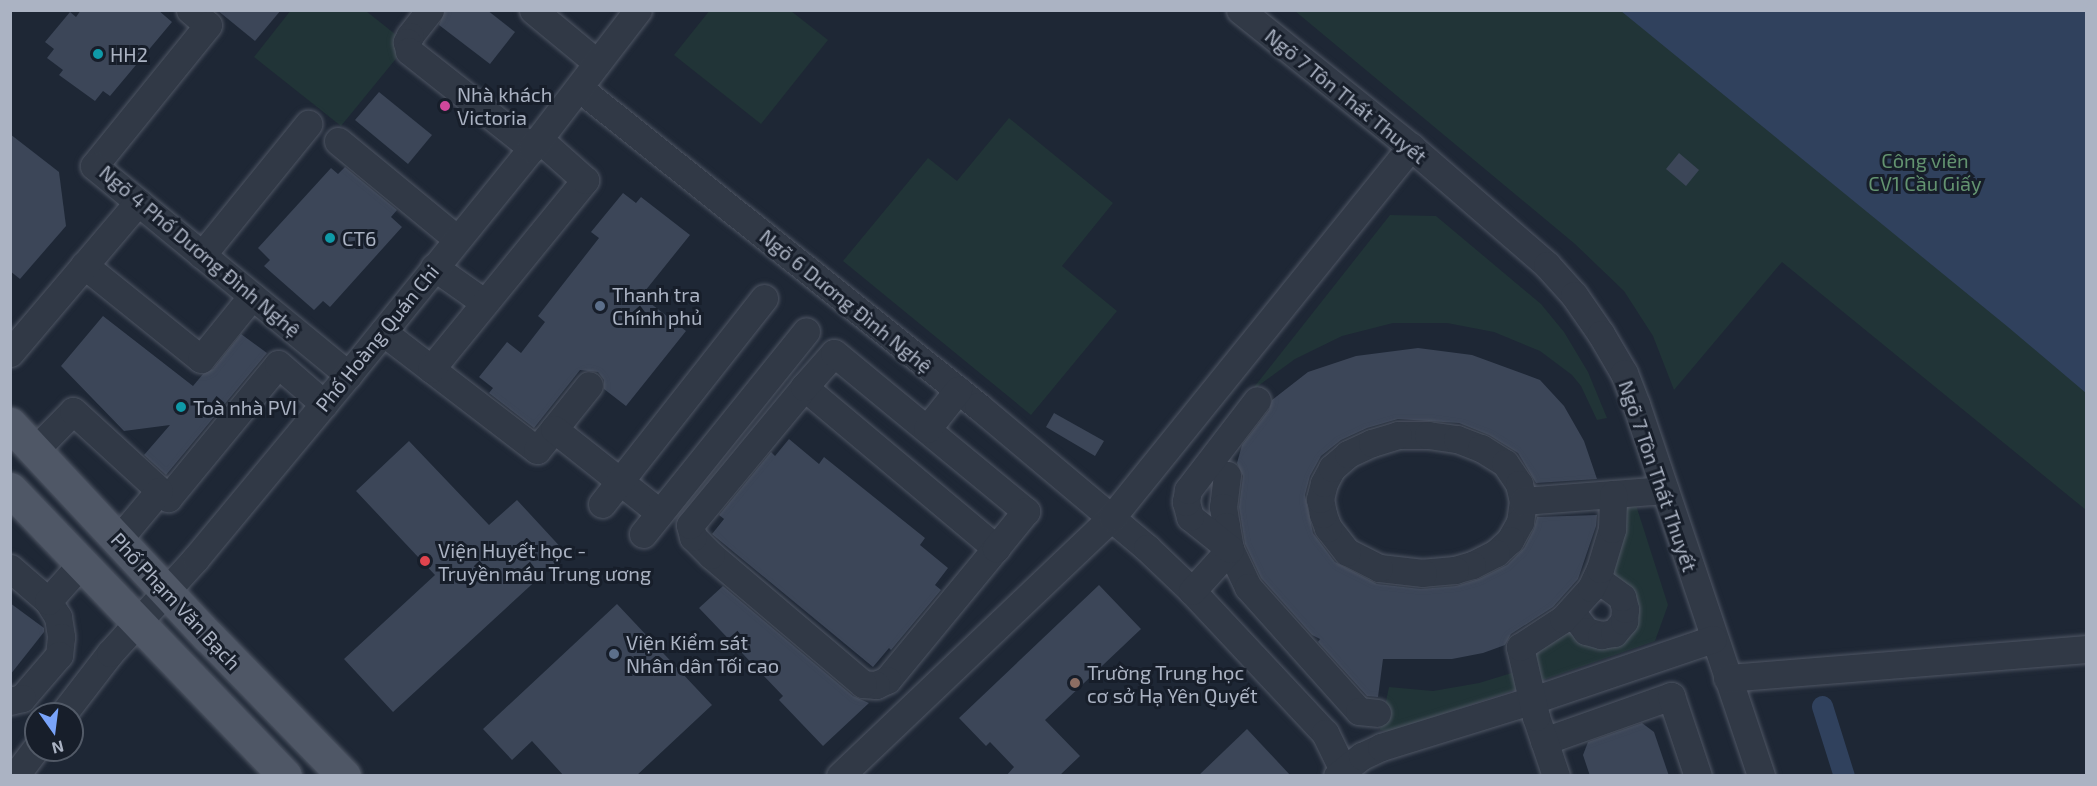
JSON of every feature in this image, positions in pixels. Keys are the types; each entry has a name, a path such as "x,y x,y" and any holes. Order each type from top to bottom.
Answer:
{"main road":[{"name":"Phố Phạm Văn Bạch","path":"10,424 168,590 208,636 344,776"},
{"name":"Phố Phạm Văn Bạch","path":"10,489 139,621 285,776"}],"street":[{"name":"Ngõ 4 Phố Dương Đình Nghệ","path":"190,10 208,25 94,166 348,375"},
{"path":"430,10 410,36 407,42 409,51 585,180 432,369"},
{"path":"533,10 597,63"},
{"name":"Phố Hoàng Quán Chi","path":"73,702 348,375 535,144 638,10"},
{"name":"Ngõ 7 Tôn Thất Thuyết","path":"1240,10 1411,147 1547,265 1574,295 1624,373 1761,776"},
{"name":"Ngõ 6 Dương Đình Nghệ","path":"579,87 958,390 1112,517 1192,591 1325,733 1343,773"},
{"path":"202,255 309,124"},
{"path":"338,141 457,239"},
{"path":"840,776 1112,517 1411,147"},
{"path":"10,353 138,202"},
{"path":"84,265 201,358 252,296"},
{"path":"434,267 485,303"},
{"path":"602,504 764,298"},
{"path":"643,534 806,331"},
{"path":"383,332 537,450 589,385"},
{"path":"834,352 926,428 1026,511 887,680 876,685 863,684 702,547 693,537 690,525 834,352"},
{"path":"35,450 73,411 168,498 278,364 324,404"},
{"path":"804,387 913,476 996,548"},
{"path":"880,450 926,428 958,390"},
{"path":"1230,549 1190,517 1186,502 1188,490 1257,400"},
{"path":"913,476 926,428"},
{"path":"554,429 660,513"},
{"path":"1398,435 1428,435 1457,439 1481,448 1505,463 1519,484 1523,501 1520,522 1510,540 1496,553 1455,570 1423,573 1379,568 1347,552 1328,528 1320,499 1324,483 1332,468 1348,454 1398,435"},
{"path":"1227,475 1223,507 1230,549 1248,587 1359,711 1377,713"},
{"path":"1523,501 1665,490"},
{"path":"118,540 159,491"},
{"path":"1556,776 1544,741 1520,647 1563,619 1579,604 1596,578 1612,529 1613,494"},
{"path":"1192,591 1230,549"},
{"path":"48,601 81,564"},
{"path":"10,568 48,601 58,617 61,637 59,655 22,698 10,701"},
{"path":"1577,619 1586,632 1601,635 1614,633 1624,621 1625,609 1622,597 1596,578"},
{"path":"1343,773 1362,756 1381,747 1531,692 1713,639"},
{"path":"1726,678 2086,649"},
{"path":"1544,741 1671,696 1698,776"},
{"path":"15,776 26,762"}],"green space":[{"path":"291,10 366,11 395,34 399,55 341,126 254,57"},
{"path":"710,10 791,11 828,40 761,124 674,55"},
{"name":"Công viên CV1 Cầu Giấy","path":"1295,11 2086,11 2086,510 1782,262 1674,390 1653,336 1624,291 1575,244"},
{"path":"1009,118 1113,203 1062,266 1117,311 1031,415 843,261 928,158 957,181"},
{"path":"1390,215 1436,216 1541,304 1564,332 1588,372 1607,418 1597,420 1581,386 1572,375 1540,351 1494,332 1447,323 1393,323 1342,336 1295,359 1251,391"},
{"path":"1635,502 1668,605 1655,641 1540,681 1530,648 1567,622 1618,635 1609,577 1623,507"},
{"path":"1515,672 1520,688 1390,732 1380,730 1389,687 1433,691 1479,683"}],"water":[{"path":"1621,11 2086,11 2086,393 2008,327"}],"building":[{"name":"HH2","path":"81,10 158,10 172,22 110,96 103,91 95,101 59,75 63,70 47,58 54,49 45,42 70,12 76,17"},
{"path":"217,10 281,10 255,41"},
{"path":"445,10 487,10 515,32 490,64 439,25"},
{"path":"379,92 432,135 408,164 355,120"},
{"path":"10,134 59,172 66,226 20,279 10,271"},
{"path":"1679,153 1699,170 1686,186 1666,169"},
{"name":"CT6","path":"345,167 397,210 391,217 402,227 330,307 323,301 314,310 264,266 270,260 258,248 331,168 338,174"},
{"name":"Thanh tra Chính phủ","path":"623,193 636,203 641,197 690,235 641,296 686,331 626,406 604,389 604,380 598,372 580,370 534,428 489,393 493,388 479,377 507,342 521,353 545,322 538,316 599,238 591,232"},
{"name":"Toà nhà PVI","path":"103,316 193,386 203,374 213,369 241,334 267,353 166,475 144,455 170,425 124,431 61,366"},
{"path":"1418,348 1472,355 1540,380 1564,406 1584,441 1597,479 1536,483 1518,453 1489,435 1459,423 1398,419 1367,428 1341,440 1321,456 1310,476 1305,495 1313,533 1335,562 1377,584 1421,589 1456,586 1479,579 1507,565 1524,548 1534,529 1537,517 1597,515 1596,526 1578,579 1553,607 1511,634 1505,645 1483,653 1452,659 1383,659 1378,697 1367,696 1318,642 1320,639 1312,635 1261,578 1245,544 1239,507 1243,476 1237,463 1242,445 1269,410 1272,400 1308,372 1356,356"},
{"path":"1054,413 1104,441 1095,456 1046,427"},
{"path":"789,439 819,464 824,457 925,538 920,545 948,568 935,585 941,590 891,650 889,648 873,667 712,534 724,519 719,515 771,452 775,456"},
{"path":"409,441 489,525 517,500 566,553 393,712 344,659 435,575 356,491"},
{"path":"1099,585 1141,629 1045,720 1080,756 1059,776 1006,776 1014,767 990,742 986,746 959,718"},
{"path":"723,586 853,696 869,703 823,746 779,700 783,696 699,608"},
{"path":"10,603 44,628 44,632 10,675"},
{"name":"Viện Kiểm sát Nhân dân Tối cao","path":"617,604 712,705 636,776 564,776 532,741 512,760 483,729"},
{"path":"1642,723 1654,732 1669,776 1590,776 1583,755 1588,742"},
{"path":"1247,729 1291,776 1198,776"}],"waterway":[{"path":"1822,706 1844,776"}],"place":[{"name":"HH2","path":"98,54"},
{"name":"Nhà khách Victoria","path":"445,106"},
{"name":"CT6","path":"330,238"},
{"name":"Thanh tra Chính phủ","path":"600,306"},
{"name":"Toà nhà PVI","path":"181,407"},
{"name":"Viện Huyết học - Truyền máu Trung ương","path":"425,561"},
{"name":"Viện Kiểm sát Nhân dân Tối cao","path":"614,654"},
{"name":"Trường Trung học cơ sở Hạ Yên Quyết","path":"1075,683"}]}
